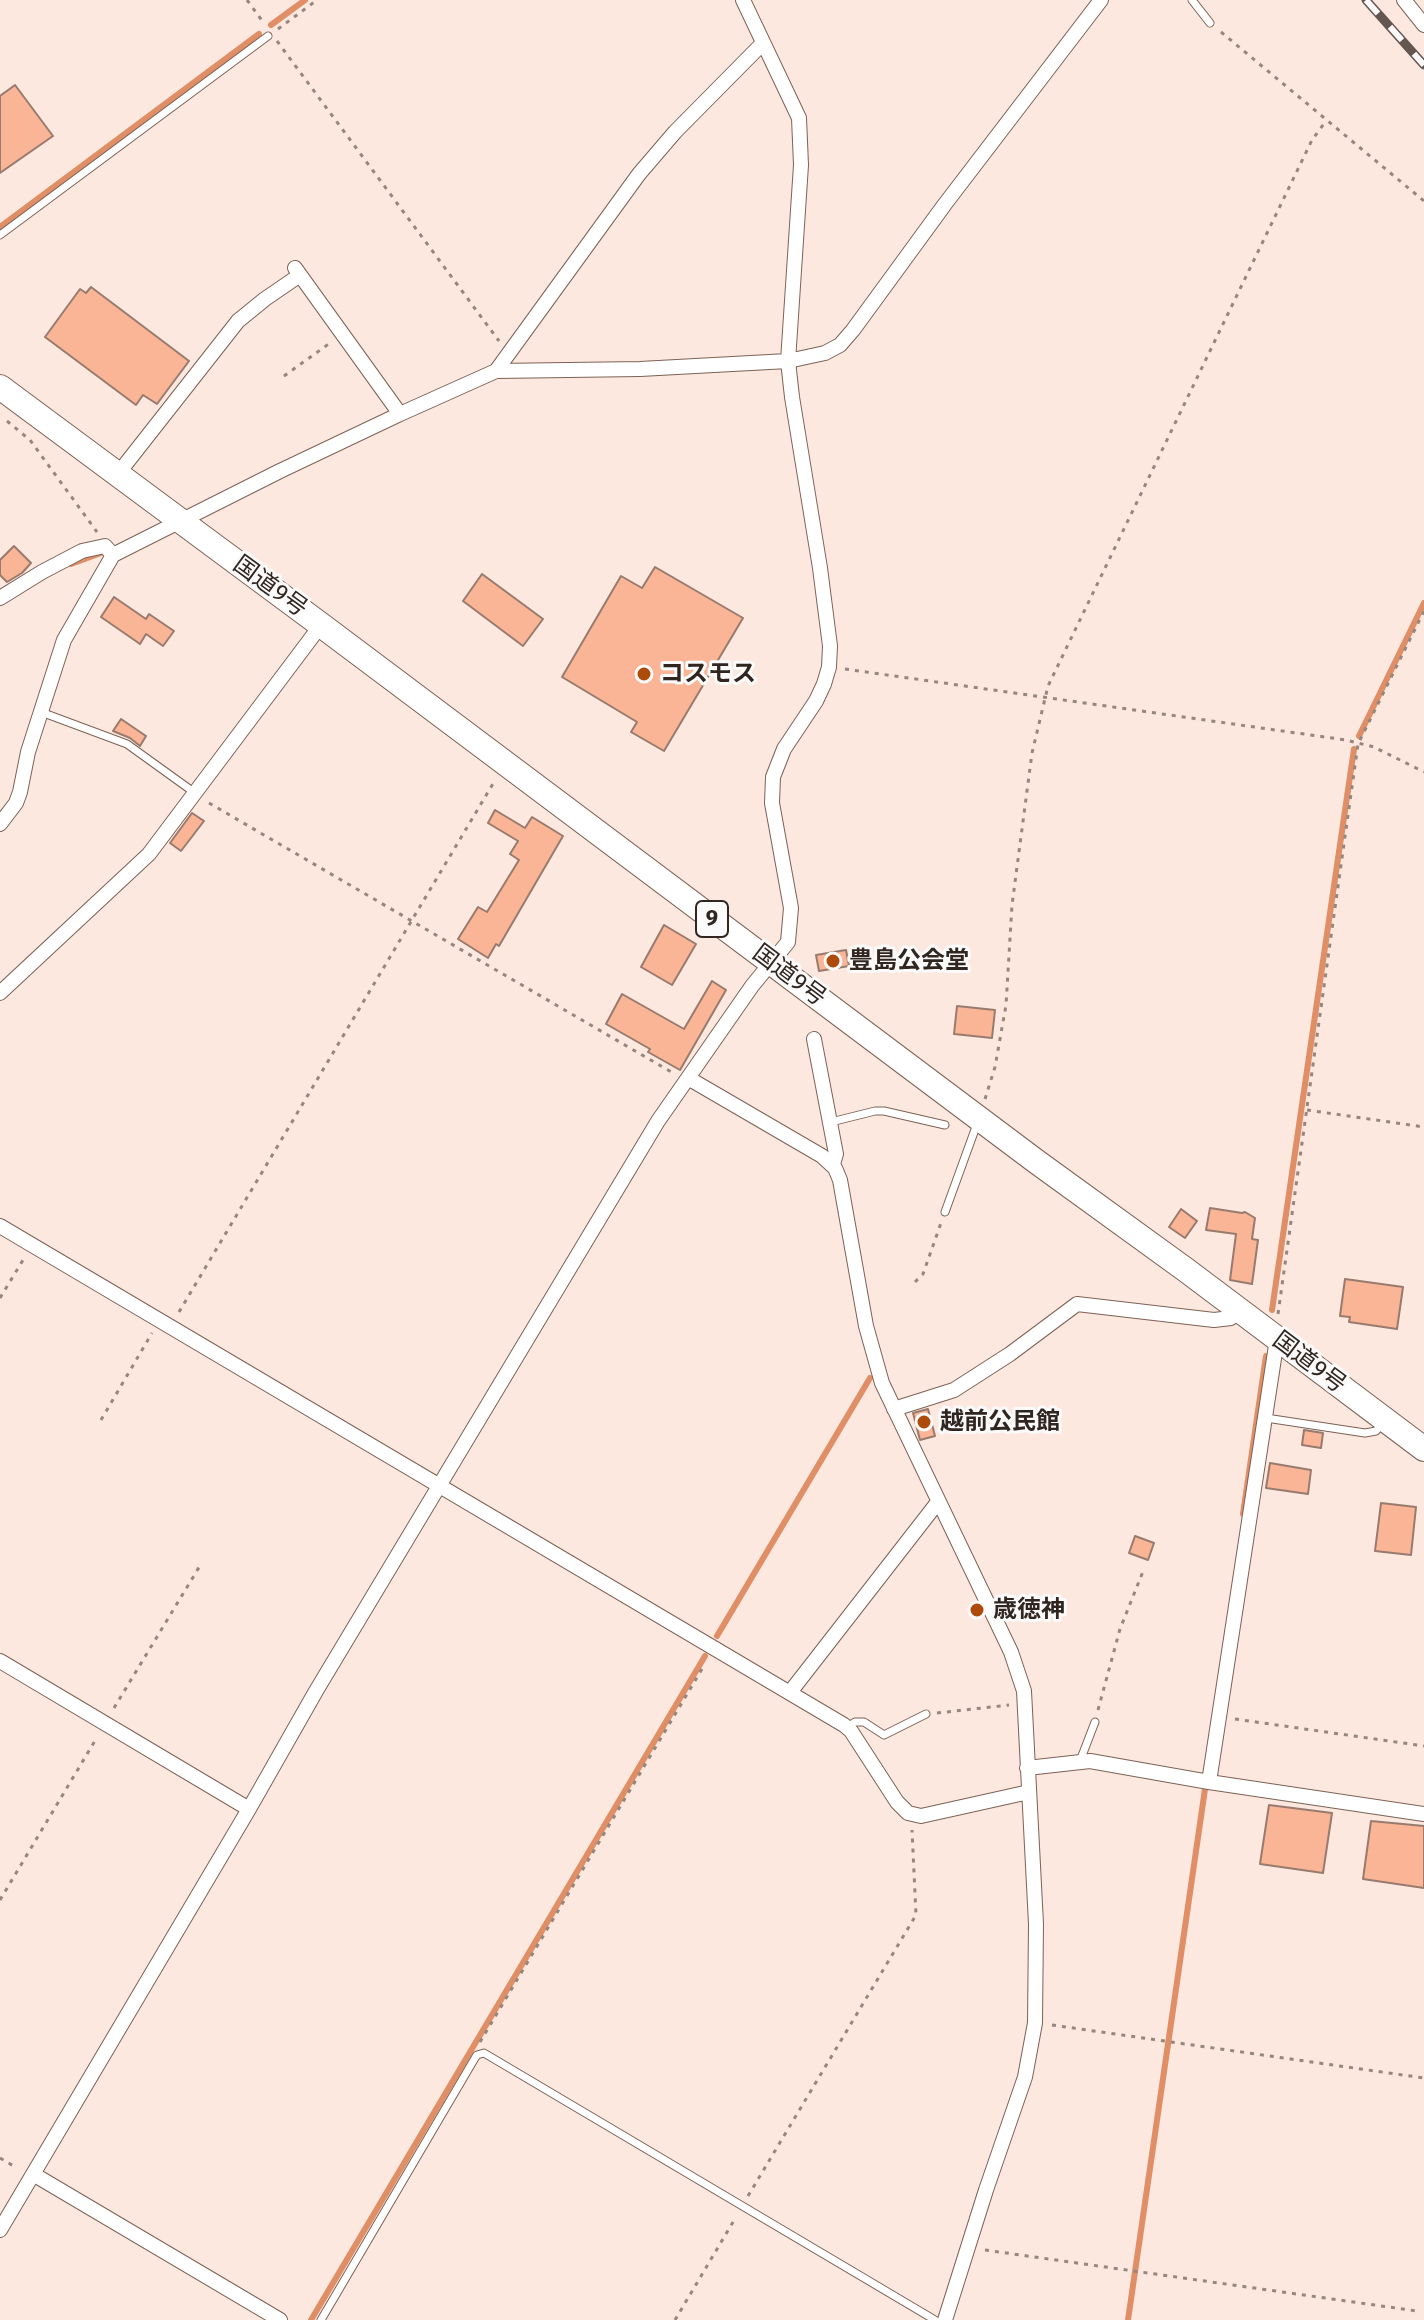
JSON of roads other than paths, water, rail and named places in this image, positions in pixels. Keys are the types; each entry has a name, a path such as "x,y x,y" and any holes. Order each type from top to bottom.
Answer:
{"highway":[{"name":"国道9号","path":"0,387 1424,1449"}],"street":[{"path":"0,2230 316,1691 658,1121 752,986 788,942 791,908 772,803 773,777 784,749 816,701 829,667 830,646 788,361 801,165 799,118 743,0"},
{"path":"0,598 82,551 109,551 181,522 280,471 496,371 640,369 788,361 825,353 840,345 1101,0"},
{"path":"1404,0 1424,25"},
{"path":"496,371 639,174 675,132 763,43"},
{"path":"117,475 238,321 297,271 400,414"},
{"path":"0,824 16,803 20,792 28,752 64,640 109,551"},
{"path":"0,993 136,868 321,625"},
{"path":"814,1039 836,1158 833,1164"},
{"path":"687,1080 833,1164 840,1180 866,1326 882,1383 1011,1652 1024,1691 1036,1924 1035,2023 1025,2077 945,2320"},
{"path":"0,1226 791,1691 847,1727 904,1811 921,1816 1029,1792"},
{"path":"894,1409 954,1390 1010,1354 1077,1304 1214,1320 1231,1318 1238,1310"},
{"path":"1209,1782 1277,1339"},
{"path":"791,1691 938,1502"},
{"path":"0,1661 249,1809"},
{"path":"1027,1768 1080,1761 1424,1814"},
{"path":"33,2175 280,2320"}],"lane":[{"path":"1192,0 1210,23"},
{"path":"0,235 270,35"},
{"path":"41,712 127,744 195,793"},
{"path":"830,1122 884,1111 945,1125"},
{"path":"945,1212 979,1118"},
{"path":"1265,1417 1365,1433 1376,1431 1386,1421"},
{"path":"847,1727 855,1722 864,1722 884,1735 926,1714"},
{"path":"1080,1761 1095,1722"},
{"path":"321,2320 480,2054 487,2054 935,2320"}],"waterway":[{"path":"271,25 305,0"},
{"path":"0,227 259,34"},
{"path":"71,564 101,553"},
{"path":"1359,736 1424,603"},
{"path":"1272,1310 1354,749"},
{"path":"1243,1514 1266,1356"},
{"path":"717,1636 870,1378"},
{"path":"311,2320 705,1656"},
{"path":"1128,2320 1205,1789"}],"railway":[{"path":"1366,0 1424,65"}],"place":[{"name":"コスモス","path":"644,674"},
{"name":"豊島公会堂","path":"833,961"},
{"name":"越前公民館","path":"924,1422"},
{"name":"歳徳神","path":"977,1610"}]}
